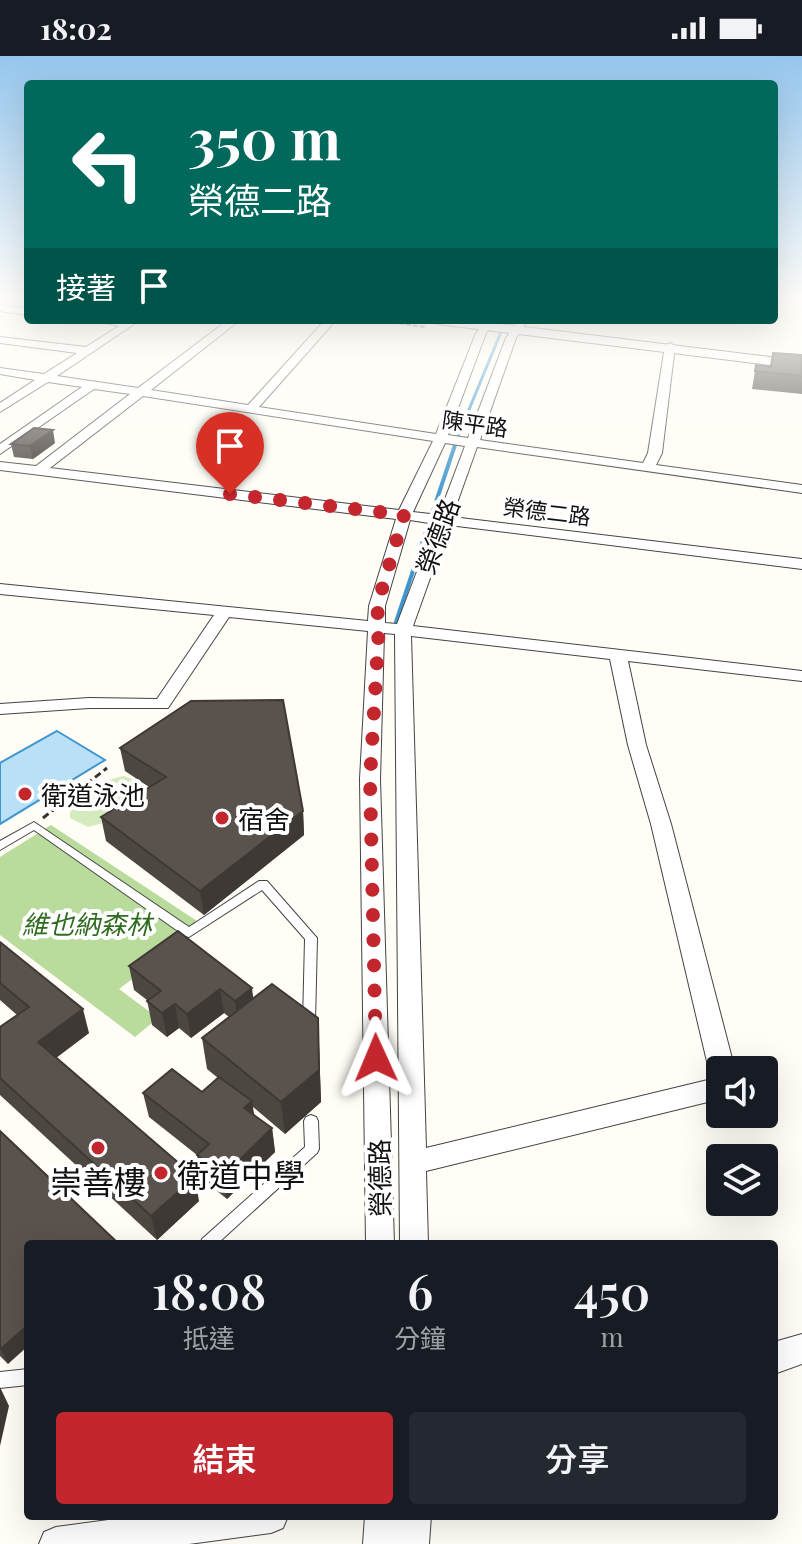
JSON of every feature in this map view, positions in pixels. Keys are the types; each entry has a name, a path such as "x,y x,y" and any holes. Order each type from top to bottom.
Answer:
{"street":[{"path":"0,408 62,368"},
{"path":"38,471 172,368"},
{"path":"250,410 287,368"},
{"name":"榮德路","path":"380,1240 370,779 379,627 377,606 404,515 469,368"},
{"name":"榮德路","path":"414,1240 403,631 503,368"},
{"path":"648,467 655,453 666,368"},
{"name":"陳平路","path":"0,371 802,489"},
{"path":"0,450 92,385"},
{"path":"0,437 17,438"},
{"name":"榮德二路","path":"0,466 802,564"},
{"path":"0,589 379,627 802,676"},
{"path":"0,709 89,703 162,704 224,612"},
{"path":"618,654 637,745 661,824 719,1056"},
{"path":"412,1163 706,1091"},
{"path":"778,1357 802,1349"},
{"path":"56,1544 240,1520"},
{"path":"380,1544 382,1520"},
{"path":"412,1544 414,1520"}],"lane":[{"path":"0,846 34,825 189,933 263,884 311,938 309,1030"},
{"path":"211,1240 312,1149 311,1121"},
{"path":"0,1380 24,1377"}],"path":[{"path":"34,825 107,768"}],"green space":[{"path":"124,776 146,785 146,790 103,823 88,827 70,818 71,809 81,794 97,784"},
{"name":"維也納森林","path":"51,825 197,921 170,941 156,961 119,989 158,1018 135,1037 0,935 0,857"}],"water":[{"name":"衛道泳池","path":"57,731 105,760 0,824 0,763"}],"building":[{"path":"755,368 802,368 802,376 755,371"},
{"path":"34,428 53,430 30,446 11,444"},
{"name":"宿舍","path":"283,700 303,811 200,891 101,817 166,777 120,748 191,701"},
{"path":"178,931 252,988 235,1001 220,989 187,1014 175,1004 162,1013 147,1001 161,991 129,966"},
{"name":"崇善樓","path":"0,942 83,1009 38,1042 195,1177 151,1216 0,1078 0,1027 29,1007 0,983"},
{"path":"272,984 318,1018 319,1070 281,1102 202,1038"},
{"path":"172,1069 202,1092 219,1077 252,1101 244,1108 272,1128 223,1176 197,1155 209,1144 143,1093"},
{"path":"0,1131 115,1240 24,1240 24,1329 0,1348"}],"waterway":[{"path":"456,441 486,368"},
{"path":"396,622 457,439"}],"place":[{"name":"衛道泳池","path":"25,794"},
{"name":"宿舍","path":"222,818"},
{"name":"崇善樓","path":"98,1148"},
{"name":"衛道中學","path":"161,1173"}],"route":[{"path":"230,494 404,515 377,606 379,627 370,779 376,1058"}]}
